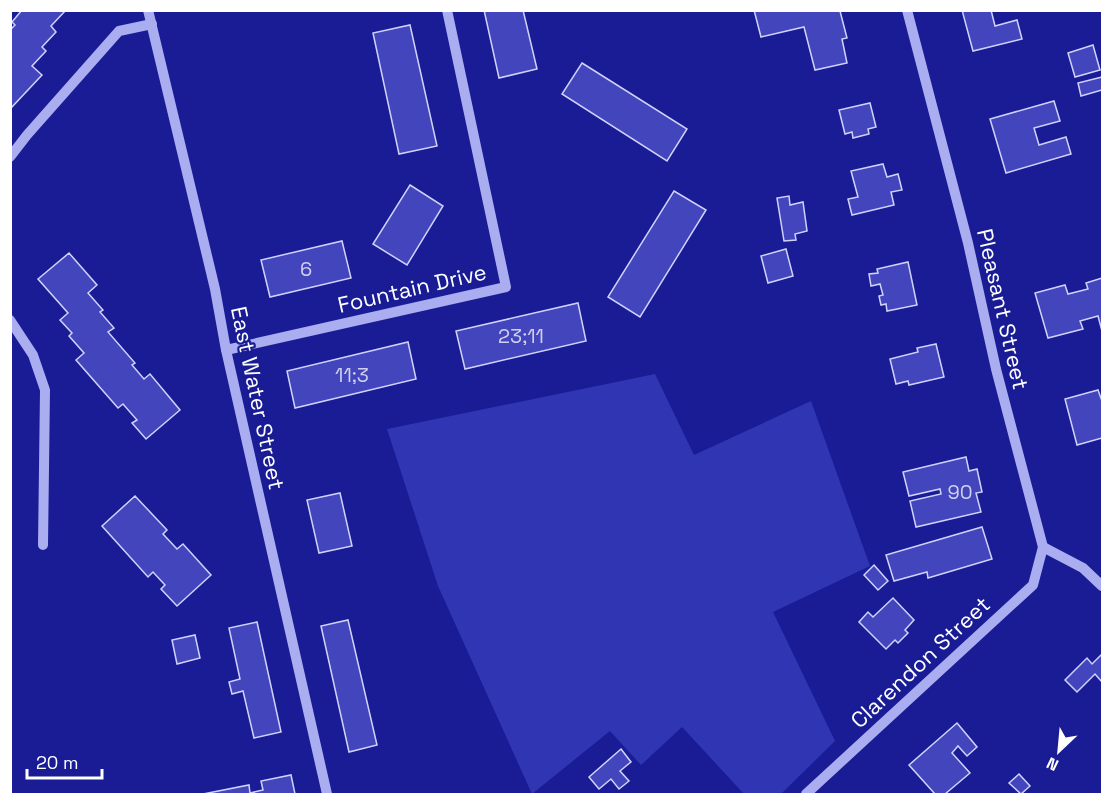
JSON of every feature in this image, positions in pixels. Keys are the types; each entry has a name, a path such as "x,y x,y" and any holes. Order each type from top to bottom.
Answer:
{"street":[{"name":"East Water Street","path":"148,10 215,289 226,350 327,795"},
{"name":"Fountain Drive","path":"226,350 506,287 447,10"},
{"name":"Pleasant Street","path":"907,10 962,220 996,369 1043,547"},
{"path":"10,158 27,135 119,32 152,24"},
{"path":"10,320 33,355 45,390 43,545"},
{"path":"1043,547 1083,567 1102,586"},
{"name":"Clarendon Street","path":"806,795 1033,585 1043,547"}],"shaded area":[{"path":"655,374 694,455 811,401 870,566 773,612 835,741 781,794 744,794 682,727 641,765 610,731 532,794 438,586 387,429"}],"building":[{"path":"22,10 66,10 51,26 56,32 42,47 46,51 32,66 42,75 10,109 10,30 15,25 12,22"},
{"path":"484,10 523,10 537,69 499,78"},
{"path":"754,10 840,11 847,38 842,39 847,63 815,70 804,27 761,37"},
{"path":"962,10 991,10 995,26 1017,20 1022,39 973,51"},
{"path":"410,25 437,146 399,154 373,33"},
{"path":"1093,45 1100,70 1075,77 1068,53"},
{"path":"582,63 687,129 667,161 562,94"},
{"path":"1102,77 1102,90 1081,96 1078,83"},
{"path":"1054,101 1060,121 1034,128 1039,145 1066,137 1071,154 1006,173 990,119"},
{"path":"870,103 876,127 868,129 869,134 853,138 852,132 845,134 839,110"},
{"path":"883,164 887,177 898,174 902,190 891,192 894,205 852,215 848,199 858,197 851,171"},
{"path":"410,185 443,206 407,265 373,244"},
{"path":"674,191 706,210 640,317 608,297"},
{"path":"789,196 790,205 803,202 807,231 795,234 796,240 784,241 777,198"},
{"path":"342,241 351,278 270,297 261,260"},
{"path":"786,249 793,276 768,283 761,256"},
{"path":"69,253 97,285 88,293 103,310 100,312 114,328 108,332 135,363 132,365 144,379 150,374 180,410 146,439 132,423 137,420 123,404 118,408 76,360 84,353 69,336 72,333 60,320 68,313 38,279"},
{"path":"908,262 917,305 887,311 886,304 881,305 879,296 883,295 880,284 871,286 869,274 878,273 877,269"},
{"path":"1102,278 1102,331 1098,316 1080,321 1083,329 1048,338 1035,293 1065,285 1068,294 1088,289 1086,283"},
{"path":"578,303 586,341 465,369 456,331"},
{"path":"408,342 416,379 295,408 287,371"},
{"path":"936,344 944,377 909,385 908,381 896,384 890,359 918,352 917,348"},
{"path":"1098,390 1102,401 1102,438 1077,445 1065,399"},
{"path":"966,457 969,471 977,469 982,492 976,493 981,512 916,527 910,501 941,494 940,489 909,496 903,472"},
{"path":"340,493 352,546 319,553 307,500"},
{"path":"135,496 167,530 163,534 177,549 183,544 211,575 177,606 161,589 165,585 153,572 148,577 102,526"},
{"path":"982,527 992,559 928,578 927,572 894,581 886,555"},
{"path":"874,565 888,581 878,590 864,575"},
{"path":"893,598 914,620 905,630 908,633 898,643 895,640 886,649 859,622 868,612 873,617"},
{"path":"348,620 377,745 349,752 321,626"},
{"path":"257,622 281,732 254,738 243,691 232,694 229,682 240,679 229,628"},
{"path":"195,635 200,658 177,664 172,640"},
{"path":"1102,654 1102,682 1095,674 1077,692 1065,680 1087,658 1092,664"},
{"path":"957,723 977,747 967,756 958,746 952,753 970,773 945,794 935,794 909,765"},
{"path":"621,749 631,762 620,771 629,781 619,789 611,779 599,789 589,777"},
{"path":"1019,774 1030,786 1021,794 1009,783"},
{"path":"291,775 295,794 203,794 249,785 250,793 263,790 261,781"}]}
